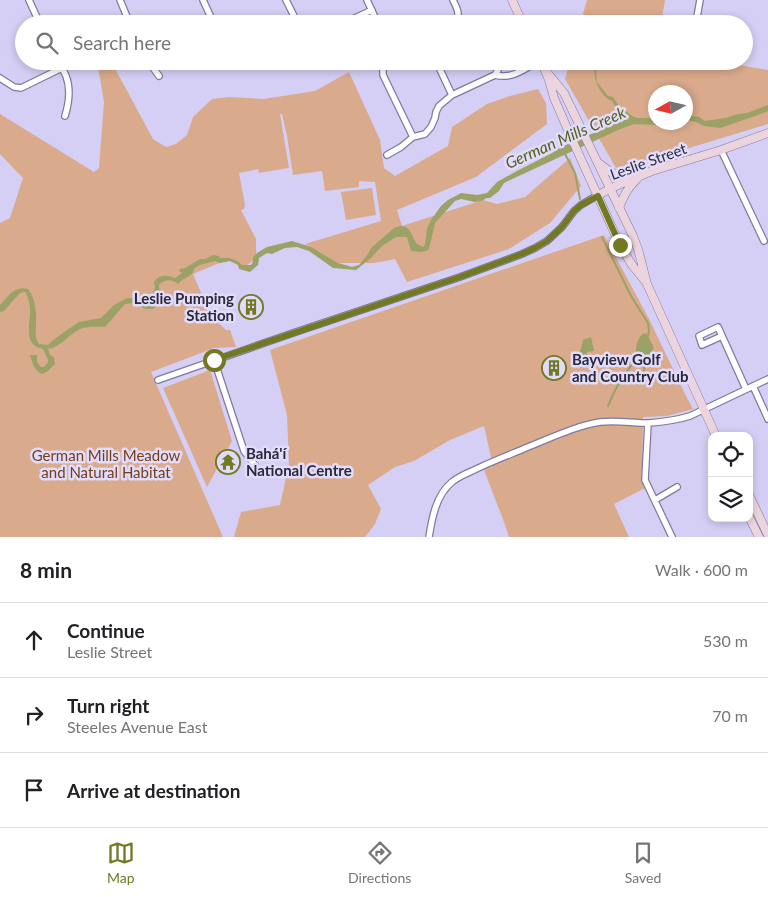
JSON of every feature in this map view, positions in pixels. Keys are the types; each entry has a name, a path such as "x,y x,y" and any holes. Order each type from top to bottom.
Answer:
{"main road":[{"path":"512,0 519,15"},
{"path":"546,71 564,93 638,248 647,284 715,432"},
{"path":"546,71 554,98 598,196 627,257 647,284"},
{"name":"Leslie Street","path":"598,196 640,176 768,133"},
{"path":"597,162 614,174 640,176"},
{"path":"619,208 624,194 640,176"},
{"path":"753,503 768,535"},
{"path":"752,522 759,537"}],"street":[{"path":"29,0 36,15"},
{"path":"120,0 126,15"},
{"path":"203,0 210,15"},
{"path":"286,0 294,15"},
{"path":"367,0 374,15"},
{"path":"453,0 459,12 458,15"},
{"path":"697,15 700,0"},
{"path":"361,15 372,10"},
{"path":"0,78 14,87 21,88 58,70"},
{"path":"63,70 68,87 69,103 65,116"},
{"path":"155,70 159,76"},
{"path":"383,70 383,75 413,137"},
{"path":"440,70 452,95"},
{"path":"496,75 498,70"},
{"path":"387,155 413,137 425,134 431,126 439,106 452,95 496,75 501,77 510,76 523,70"},
{"path":"721,150 764,240"},
{"name":"Leslie Street","path":"158,380 460,277 528,251 547,241 562,227 574,211 598,196"},
{"path":"722,336 746,389"},
{"path":"214,360 244,451 255,465"},
{"path":"429,537 436,506 446,488 451,482 489,462 589,424 625,421 648,423 677,420 690,416 768,379"},
{"path":"753,386 768,419"},
{"path":"648,423 646,485 672,537"},
{"path":"655,500 677,487"},
{"path":"430,528 433,537"}],"green space":[{"path":"587,0 665,0 662,15 583,15"},
{"path":"753,67 768,70 768,124 616,168 565,79 568,70 753,70"},
{"name":"German Mills Meadow and Natural Habitat","path":"99,70 116,70 153,139 166,147 176,144 187,135 193,117 212,99 229,97 264,99 315,91 349,72 380,140 384,168 395,176 448,146 452,127 487,104 538,89 546,103 547,124 476,177 397,210 402,226 483,200 497,204 525,197 570,158 581,186 550,223 509,249 407,282 395,259 374,263 338,263 305,244 381,221 375,182 359,181 359,187 325,191 322,171 293,175 287,136 282,114 280,114 289,168 259,173 258,169 239,173 245,205 244,209 241,210 256,239 256,259 244,267 229,259 193,274 211,316 226,330 230,330 236,347 214,348 151,372 223,537 0,537 0,223 10,218 23,178 0,154 0,114 94,172 99,168 104,102"},
{"path":"372,188 376,215 346,220 341,192"},
{"name":"Bayview Golf and Country Club","path":"604,235 649,319 693,409 667,416 643,417 642,479 645,488 614,504 629,537 509,537 484,470 493,466 484,426 450,440 414,461 395,467 368,485 381,509 375,524 365,537 234,537 241,512 280,505 289,464 287,415 270,350"},
{"path":"210,370 232,441 207,487 163,388"}],"shaded area":[{"path":"594,70 596,70 597,82 608,96 613,97 619,106 632,116 648,118 648,125 634,124 618,130 504,183 499,191 490,198 475,202 461,199 455,201 435,223 429,249 427,250 420,252 411,251 407,237 396,237 382,246 356,270 333,268 309,251 297,247 285,248 272,254 267,253 259,258 258,265 250,272 239,269 238,265 230,261 220,263 215,261 200,265 195,268 192,274 178,284 168,280 159,285 159,301 153,309 145,309 135,303 125,304 105,327 80,329 57,346 48,349 50,355 54,357 55,364 42,374 35,368 30,355 37,355 37,362 41,367 44,367 48,360 43,349 36,347 30,339 30,307 26,293 20,293 4,311 0,312 0,305 12,292 23,288 28,289 35,305 36,339 39,344 48,345 79,322 101,318 114,305 127,298 151,299 155,287 154,282 161,276 175,278 182,273 179,271 180,269 213,255 235,260 242,265 251,265 253,257 267,247 292,241 311,247 338,263 352,267 359,265 371,248 394,228 399,226 406,227 417,244 423,247 431,220 448,200 461,193 477,195 487,193 497,182 563,146 627,119 612,101 603,94 595,79"},
{"path":"768,105 768,111 720,128 704,126 693,121 693,116 705,121 747,113"},
{"path":"644,333 647,334 654,348 646,357 636,360 639,338"},
{"path":"591,337 594,351 587,352 585,366 577,364 583,340"}],"waterway":[{"name":"German Mills Creek","path":"565,154 575,173 580,199"},
{"path":"602,237 631,296 648,323 648,336"},
{"path":"645,358 645,382"},
{"path":"608,406 620,382 636,360"}],"place":[{"name":"Leslie Pumping Station","path":"251,307"},
{"name":"Bayview Golf and Country Club","path":"554,368"},
{"name":"Bahá'í National Centre","path":"228,462"}],"route":[{"path":"214,360 508,260 547,241 562,227 574,211 598,196 620,245"}]}
